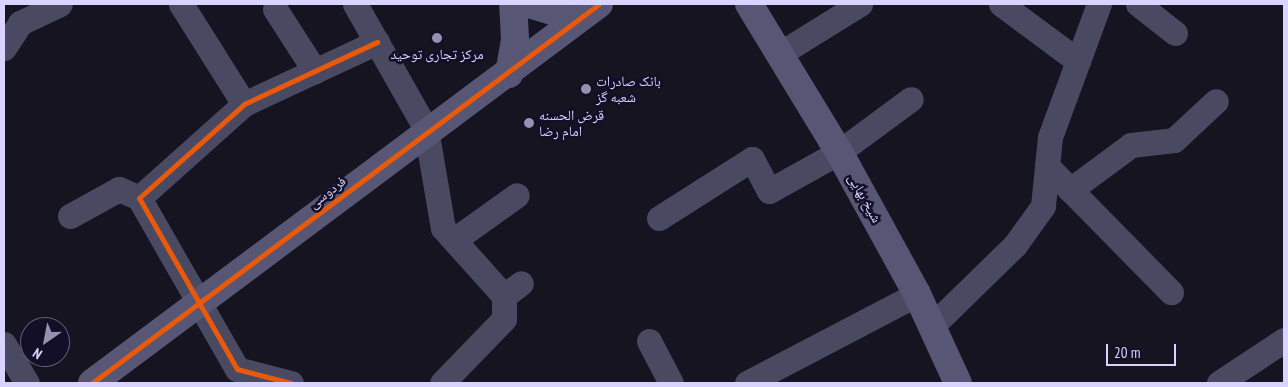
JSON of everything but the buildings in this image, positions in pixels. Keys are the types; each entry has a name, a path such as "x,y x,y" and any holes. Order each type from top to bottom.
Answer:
{"street":[{"path":"4,48 20,23 60,4"},
{"path":"181,4 244,104"},
{"path":"355,4 426,129 443,228 454,240 512,289 504,319 442,383"},
{"path":"509,74 515,39 514,4"},
{"path":"529,4 575,18"},
{"name":"فردوسی","path":"92,383 199,306 426,129 509,74 575,18 599,4"},
{"path":"781,53 860,4"},
{"path":"1001,4 1078,62"},
{"path":"933,325 1015,245 1043,206 1050,137 1099,4"},
{"path":"1138,4 1176,33"},
{"name":"شیخ بهایی","path":"748,9 781,53 840,152 933,325 958,383"},
{"path":"275,10 315,71"},
{"path":"139,198 244,104 377,42"},
{"path":"659,218 752,159 769,191 840,152 911,100"},
{"path":"1070,190 1131,145 1174,140 1216,101"},
{"path":"1047,166 1171,292"},
{"path":"70,216 119,189 139,198 199,306 237,369 277,381"},
{"path":"454,240 517,195"},
{"path":"761,380 917,294"},
{"path":"1219,383 1284,340"},
{"path":"649,341 671,383"},
{"path":"4,344 27,383"}],"cycle path":[{"path":"92,383 599,4"},
{"path":"291,383 237,369 139,198 244,104 377,42"}],"place":[{"name":"مرکز تجاری توحید","path":"437,38"},
{"name":"بانک صادرات شعبه گز","path":"586,89"},
{"name":"قرض الحسنه امام رضا","path":"529,123"}]}
